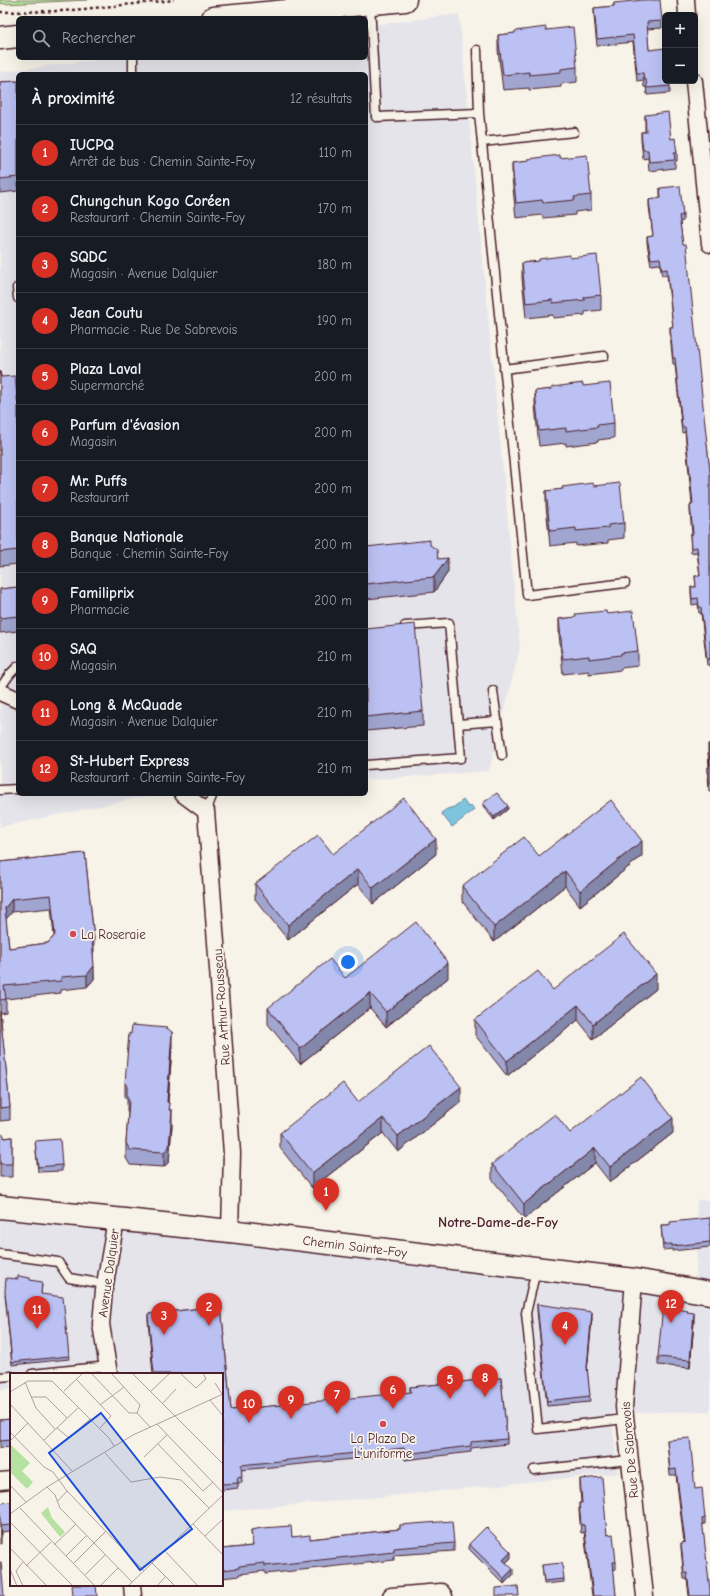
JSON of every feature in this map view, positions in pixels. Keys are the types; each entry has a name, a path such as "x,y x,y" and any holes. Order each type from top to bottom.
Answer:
{"main road":[{"path":"233,16 370,2 405,0"},
{"path":"0,38 16,36"},
{"name":"Chemin Sainte-Foy","path":"0,1208 230,1231 634,1280 710,1293"}],"street":[{"path":"686,0 687,12"},
{"path":"694,84 710,244"},
{"path":"0,692 16,699"},
{"path":"186,796 206,811"},
{"name":"Rue Arthur-Rousseau","path":"206,811 232,1152 230,1231"},
{"name":"Avenue Dalquier","path":"109,1370 101,1324 105,1284 116,1220"},
{"name":"Rue De Sabrevois","path":"634,1280 624,1407 645,1596"},
{"path":"0,1481 10,1480"},
{"path":"132,1586 133,1596"},
{"path":"391,1596 441,1592 444,1596"}],"lane":[{"path":"370,2 376,117 479,113"},
{"path":"477,50 479,113 527,595 625,583"},
{"path":"132,60 134,72"},
{"path":"482,142 574,132"},
{"path":"504,369 604,356"},
{"path":"368,765 461,758 449,623 396,627"},
{"path":"0,688 16,668"},
{"path":"493,691 502,755"},
{"path":"458,724 497,721"},
{"path":"0,790 16,789"},
{"path":"206,811 212,796"},
{"path":"0,1254 58,1262 69,1278 105,1284"},
{"path":"536,1268 526,1313 538,1429 625,1418"},
{"path":"51,1373 109,1370"},
{"path":"0,1377 10,1376"},
{"path":"534,1470 629,1460"}],"path":[{"path":"0,12 63,11 174,0"}],"shaded area":[{"path":"459,14 520,648 489,771 368,780 368,72 16,72 16,796 162,796 137,798 0,827 0,72 95,60 368,60 368,26"},
{"path":"697,1200 710,1201 710,1411 611,1413 618,1473 223,1511 223,1373 10,1373 10,1388 0,1390 0,1208 696,1290"}],"green space":[{"path":"0,0 88,0 5,4 0,3"}],"water":[{"path":"463,800 468,807 472,806 474,810 452,827 441,813 454,807"}],"building":[{"path":"660,0 662,21 647,22 649,50 662,48 662,84 670,84 670,86 647,88 643,73 637,73 633,35 597,39 594,8 614,6 614,3"},
{"path":"546,27 546,30 573,27 577,67 561,69 561,72 529,75 529,72 503,75 498,35"},
{"path":"16,81 16,177 0,179 0,82"},
{"path":"668,112 671,139 675,138 677,153 674,153 675,160 649,162 648,150 643,150 641,132 646,132 645,115"},
{"path":"560,155 560,158 587,155 591,195 574,197 575,200 543,203 542,200 516,203 512,163 529,161 528,159"},
{"path":"680,186 683,215 679,216 683,244 686,244 710,472 710,659 707,659 701,607 699,607 698,598 692,599 691,587 696,587 695,576 700,576 697,547 691,548 690,535 693,534 690,505 693,504 685,427 682,427 675,358 673,358 670,327 673,327 667,269 662,270 660,258 651,259 647,237 653,236 649,200 661,198 660,188"},
{"path":"570,255 570,258 597,255 601,295 584,297 585,300 553,303 553,300 526,303 522,263"},
{"path":"0,371 1,377 15,376 16,387 16,550 0,552"},
{"path":"583,383 583,386 610,383 614,423 597,425 598,427 566,431 566,428 539,431 535,391"},
{"path":"593,483 594,486 620,483 624,523 608,525 608,528 576,531 576,528 550,531 546,491 563,489 562,487"},
{"path":"430,540 430,545 437,550 438,559 448,558 434,577 368,584 368,547"},
{"path":"16,587 16,616 0,618 0,589"},
{"path":"606,611 607,614 633,611 638,651 621,653 621,655 589,659 589,656 563,659 559,619 576,617 575,614"},
{"path":"415,624 423,711 368,717 368,629"},
{"path":"708,744 710,744 710,766"},
{"path":"708,767 710,767 710,783 709,783"},
{"path":"497,793 508,806 494,817 483,803"},
{"path":"404,798 436,839 373,888 358,869 288,925 255,884 318,835 333,854"},
{"path":"611,800 642,841 580,891 565,871 494,927 462,886 524,837 539,856"},
{"name":"La Roseraie","path":"85,853 94,939 92,940 94,966 87,975 61,977 61,981 4,986 6,999 0,1000 0,862","holes":["51,895 55,935 48,943 9,948 5,908 12,899"]},
{"path":"416,922 448,963 386,1012 370,993 300,1049 268,1008 330,959 345,978"},
{"path":"624,934 656,974 593,1024 578,1005 507,1061 475,1020 538,971 553,990"},
{"path":"0,1011 10,1107 0,1108"},
{"path":"132,1025 167,1028 172,1032 167,1102 170,1104 169,1110 172,1110 169,1147 164,1152 130,1150 126,1143 129,1100 127,1097 127,1084 125,1083 129,1033 131,1034"},
{"path":"429,1046 461,1087 398,1136 383,1118 312,1173 280,1133 343,1083 358,1102"},
{"path":"641,1077 673,1118 610,1167 595,1148 524,1204 492,1164 555,1114 570,1133"},
{"path":"0,1135 4,1135 4,1138 12,1137 12,1164 0,1164"},
{"path":"60,1139 62,1165 38,1167 35,1141"},
{"path":"710,1218 710,1242 672,1246 672,1244 663,1245 661,1225 670,1225 670,1222"},
{"path":"18,1276 42,1282 41,1294 63,1297 69,1356 12,1362 5,1291 6,1278 18,1279"},
{"path":"537,1304 592,1312 587,1367 590,1396 547,1401"},
{"path":"221,1306 231,1410 411,1392 410,1387 501,1378 507,1439 471,1442 471,1446 405,1454 404,1448 241,1465 242,1477 237,1478 238,1483 223,1484 223,1373 154,1373 148,1314"},
{"path":"663,1306 694,1313 690,1360 658,1357"},
{"path":"10,1419 10,1440 0,1441 0,1420"},
{"path":"690,1438 695,1489 702,1488 705,1518 702,1519 710,1596 690,1596 687,1573 684,1573 681,1543 685,1542 676,1469 670,1470 667,1440"},
{"path":"602,1477 607,1535 613,1534 616,1562 613,1562 616,1596 593,1596 584,1525 581,1525 579,1503 582,1503 580,1479"},
{"path":"10,1502 10,1525 0,1526 0,1503"},
{"path":"452,1521 454,1543 394,1548 394,1552 265,1566 265,1563 239,1566 239,1568 223,1570 223,1549 253,1546 251,1530 291,1526 292,1537 310,1535 310,1539 400,1529 400,1525"},
{"path":"486,1527 511,1552 503,1560 513,1569 504,1578 469,1544"},
{"path":"1,1562 4,1596 0,1596"},
{"path":"562,1563 564,1579 544,1581 542,1565"},
{"path":"72,1586 96,1586 97,1596 73,1596"},
{"path":"518,1586 519,1596 496,1596 496,1588"}],"place":[{"name":"La Roseraie","path":"73,934"},
{"name":"IUCPQ","path":"326,1211"},
{"name":"St-Hubert Express","path":"671,1323"},
{"name":"Chungchun Kogo Coréen","path":"209,1326"},
{"name":"Long & McQuade","path":"37,1329"},
{"name":"SQDC","path":"164,1335"},
{"name":"Jean Coutu","path":"565,1345"},
{"name":"Banque Nationale","path":"485,1397"},
{"name":"Plaza Laval","path":"450,1399"},
{"name":"Parfum d'évasion","path":"393,1409"},
{"name":"Mr. Puffs","path":"337,1414"},
{"name":"Familiprix","path":"291,1419"},
{"name":"SAQ","path":"249,1423"},
{"name":"La Plaza De L’uniforme","path":"383,1424"}],"district":[{"name":"Notre-Dame-de-Foy","path":"498,1222"}]}
